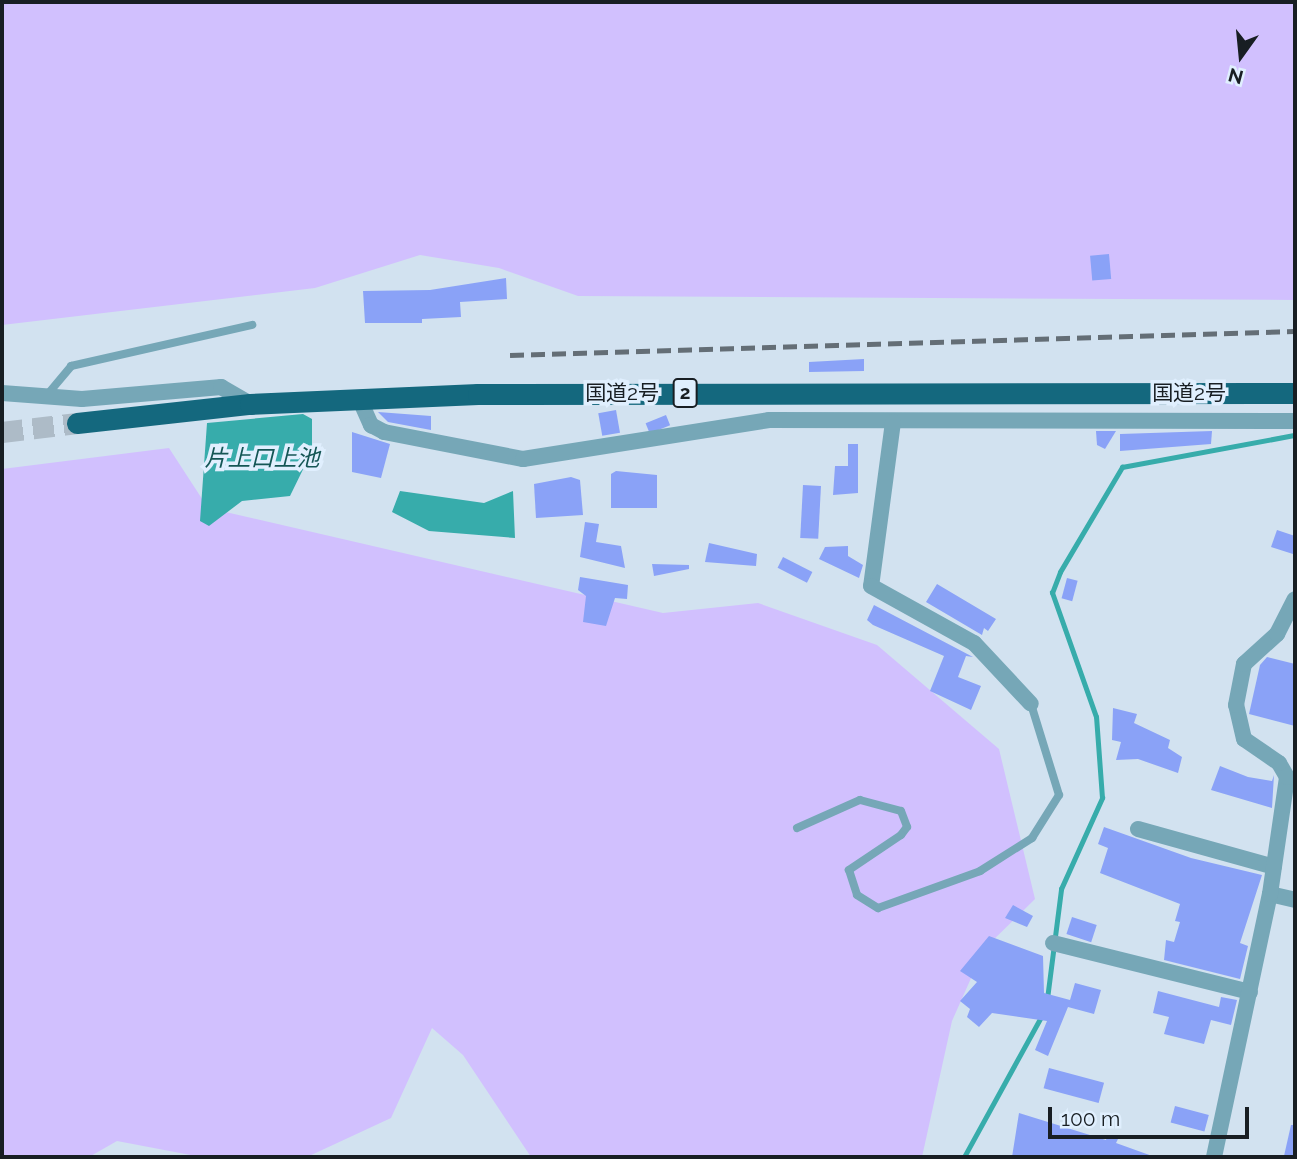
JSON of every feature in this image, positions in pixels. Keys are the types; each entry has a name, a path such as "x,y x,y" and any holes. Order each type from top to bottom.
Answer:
{"highway":[{"name":"国道2号","path":"77,423 250,404 359,398 1295,393"}],"street":[{"path":"2,393 45,397 221,387 250,404"},
{"path":"359,398 371,425 384,432 515,459 769,420 1295,421"},
{"path":"893,422 871,586 974,643 1031,704"},
{"path":"1214,1157 1270,894 1287,777 1279,763 1244,739 1236,705 1244,664 1292,617 1295,599"},
{"path":"1138,829 1274,867"},
{"path":"1270,894 1295,900"},
{"path":"1052,943 1250,992"}],"lane":[{"path":"45,397 71,366 252,325"},
{"path":"797,828 860,800 901,811 907,827 901,835 849,870 858,895 878,908 945,888 991,866 1032,838 1059,795 1031,704"}],"shaded area":[{"path":"2,2 1295,2 1295,300 578,296 499,268 420,255 315,288 2,325"},
{"path":"169,448 208,508 663,613 758,603 877,645 999,749 1035,899 984,949 952,1021 922,1157 531,1157 463,1055 432,1028 391,1118 307,1157 201,1157 117,1141 89,1157 2,1157 2,469"}],"water":[{"name":"片上口上池","path":"303,414 312,419 312,451 290,496 242,501 209,526 200,521 207,423"},
{"path":"400,491 484,503 513,491 515,538 429,531 392,512"}],"building":[{"path":"1109,254 1111,279 1092,281 1090,256"},
{"path":"506,278 507,299 460,302 461,317 422,319 422,323 365,323 363,291 430,290"},
{"path":"864,359 864,371 809,372 809,362"},
{"path":"616,410 620,433 602,436 598,413"},
{"path":"378,412 431,416 431,430 388,422"},
{"path":"666,415 670,425 650,433 646,423"},
{"path":"1096,431 1116,431 1105,449 1097,445"},
{"path":"1212,431 1211,444 1120,451 1120,434"},
{"path":"352,432 390,444 381,478 352,472"},
{"path":"848,444 858,444 858,493 833,495 835,466 848,466"},
{"path":"616,471 657,475 657,508 611,508 611,474"},
{"path":"571,477 580,480 583,515 536,518 534,484"},
{"path":"803,485 821,486 818,539 800,538"},
{"path":"585,522 599,524 596,542 621,546 625,568 580,557"},
{"path":"1277,530 1295,536 1293,554 1271,547"},
{"path":"709,543 757,554 756,566 705,562"},
{"path":"848,546 848,556 863,565 859,578 819,559 825,547"},
{"path":"783,557 812,572 807,583 778,568"},
{"path":"652,564 689,565 689,569 654,576"},
{"path":"580,577 628,585 627,599 615,598 606,626 583,622 586,596 578,590"},
{"path":"1067,578 1078,581 1072,601 1062,598"},
{"path":"937,584 996,619 988,631 984,628 982,635 926,602"},
{"path":"874,605 973,657 966,656 958,677 981,686 971,710 930,691 944,656 873,625 867,620"},
{"path":"1267,657 1295,664 1295,726 1249,714 1260,665"},
{"path":"1113,708 1137,714 1134,723 1170,740 1168,748 1182,757 1178,773 1138,759 1116,760 1121,742 1112,740"},
{"path":"1220,766 1248,777 1272,781 1274,775 1272,808 1211,790"},
{"path":"1104,827 1191,858 1262,875 1240,943 1248,946 1240,979 1164,960 1166,940 1174,942 1180,922 1175,921 1180,904 1100,873 1108,848 1098,844"},
{"path":"1013,905 1033,916 1027,927 1005,918"},
{"path":"1072,917 1097,925 1091,942 1066,934"},
{"path":"989,936 1043,956 1044,993 1070,1000 1075,983 1101,990 1094,1014 1068,1007 1048,1056 1035,1050 1047,1021 992,1013 979,1027 967,1017 970,1009 960,1001 977,982 960,971"},
{"path":"1158,991 1219,1007 1221,997 1237,1000 1231,1025 1211,1020 1204,1044 1164,1034 1169,1017 1153,1013"},
{"path":"1049,1068 1104,1083 1099,1103 1044,1088"},
{"path":"1175,1106 1209,1115 1204,1131 1171,1122"},
{"path":"1019,1113 1106,1140 1107,1136 1118,1139 1116,1143 1155,1157 1012,1157"},
{"path":"1291,1125 1295,1125 1295,1157 1284,1156"}],"waterway":[{"path":"1047,999 1061,889 1102,798 1096,717 1052,593 1060,572 1122,467 1295,435"},
{"path":"964,1157 1041,1017"}],"tunnel":[{"path":"2,432 77,423"}],"railway":[{"path":"510,355 1295,331"}]}
